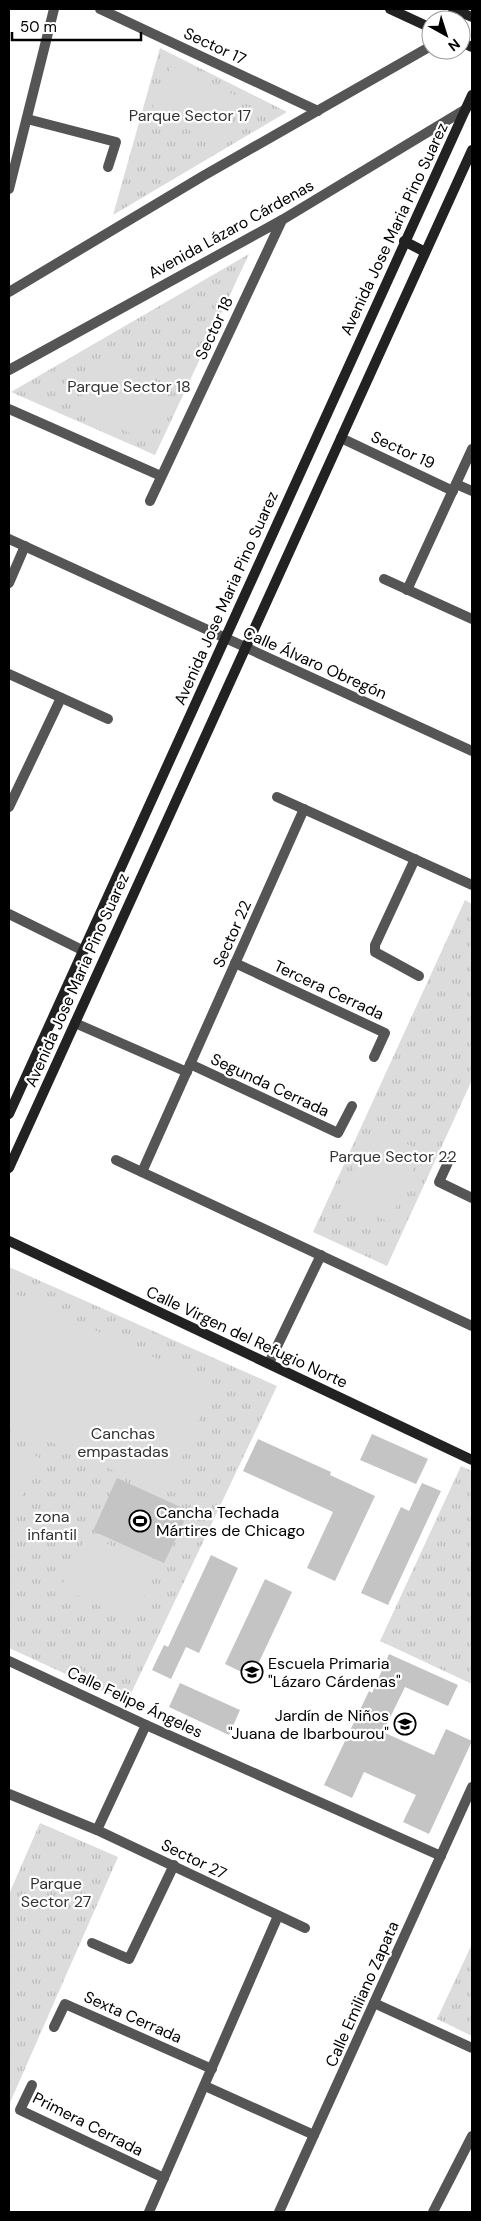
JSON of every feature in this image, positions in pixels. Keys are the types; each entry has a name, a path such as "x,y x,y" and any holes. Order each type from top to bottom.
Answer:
{"street":[{"path":"9,189 54,9"},
{"name":"Sector 17","path":"100,9 318,111"},
{"path":"390,9 421,23"},
{"path":"453,9 472,17"},
{"path":"9,292 203,176 421,52"},
{"name":"Avenida Jose Maria Pino Suarez","path":"9,1114 404,241 472,95"},
{"name":"Avenida Lázaro Cárdenas","path":"9,370 282,220 466,109"},
{"path":"27,118 116,142 108,167"},
{"name":"Avenida Jose Maria Pino Suarez","path":"9,1168 472,150"},
{"name":"Sector 18","path":"150,501 282,220"},
{"path":"404,241 425,252"},
{"path":"9,409 161,476"},
{"name":"Sector 19","path":"341,438 455,487 472,491"},
{"path":"407,590 472,449"},
{"name":"Calle Álvaro Obregón","path":"9,539 472,752"},
{"path":"9,583 25,546"},
{"path":"384,579 472,619"},
{"path":"9,674 108,719"},
{"path":"9,807 61,698"},
{"path":"277,797 472,885"},
{"name":"Sector 22","path":"142,1172 304,809"},
{"path":"415,860 375,946 375,952 419,976"},
{"path":"9,914 84,951"},
{"name":"Tercera Cerrada","path":"235,963 385,1033 374,1057"},
{"path":"74,1022 188,1068"},
{"name":"Segunda Cerrada","path":"188,1068 338,1133 352,1106"},
{"path":"450,1156 439,1182 472,1198"},
{"path":"116,1160 472,1326"},
{"name":"Calle Virgen del Refugio Norte","path":"9,1241 472,1460"},
{"path":"269,1364 321,1255"},
{"name":"Calle Felipe Ángeles","path":"9,1661 146,1725 441,1856"},
{"path":"96,1830 146,1725"},
{"name":"Calle Emiliano Zapata","path":"278,2212 472,1787"},
{"name":"Sector 27","path":"9,1794 174,1865 305,1928"},
{"path":"92,1943 129,1959 174,1865"},
{"path":"149,2212 278,1916"},
{"path":"374,2003 472,2048"},
{"name":"Sexta Cerrada","path":"54,2027 65,2004 212,2069"},
{"name":"Primera Cerrada","path":"32,2085 20,2110 164,2178"},
{"path":"204,2086 314,2135"},
{"path":"433,2212 472,2136"}],"green space":[{"name":"Parque Sector 17","path":"160,48 287,112 113,215"},
{"path":"171,66 237,96 216,142 150,113"},
{"name":"Parque Sector 18","path":"249,254 155,455 11,392"},
{"path":"101,356 171,389 146,441 76,407"},
{"name":"Parque Sector 22","path":"465,900 472,904 472,1080 387,1266 313,1232"},
{"path":"373,1128 422,1151 389,1222 340,1199"},
{"name":"Canchas empastadas","path":"9,1267 277,1386 127,1702 9,1648"},
{"path":"9,1291 215,1385 165,1494 9,1423"},
{"path":"9,1443 40,1458 9,1522"},
{"path":"461,1466 472,1471 472,1684 380,1641"},
{"path":"87,1534 158,1568 132,1621 61,1587"},
{"name":"Parque Sector 27","path":"40,1823 118,1857 9,2105 9,1894"},
{"path":"472,1944 472,2036 437,2019"}],"building":[{"path":"372,1434 428,1459 416,1484 360,1460"},
{"path":"258,1439 331,1472 330,1475 375,1496 335,1581 307,1568 333,1512 243,1471"},
{"path":"117,1478 189,1511 164,1563 93,1531"},
{"path":"422,1483 441,1491 388,1605 361,1593 401,1507 409,1511"},
{"path":"211,1555 238,1568 199,1653 186,1647 171,1679 152,1670 164,1645 168,1647"},
{"path":"265,1579 292,1592 252,1677 225,1664"},
{"path":"389,1654 458,1685 448,1706 405,1687 383,1732 434,1755 446,1729 472,1741 429,1834 403,1822 416,1795 364,1772 352,1798 324,1785 369,1691 372,1693"},
{"path":"180,1683 240,1710 229,1735 169,1707"}],"place":[{"name":"Cancha Techada Mártires de Chicago","path":"140,1521"},
{"name":"Escuela Primaria \"Lázaro Cárdenas\"","path":"252,1672"},
{"name":"Jardín de Niños \"Juana de Ibarbourou\"","path":"405,1724"}],"park label":[{"name":"zona infantil","path":"52,1525"}]}
